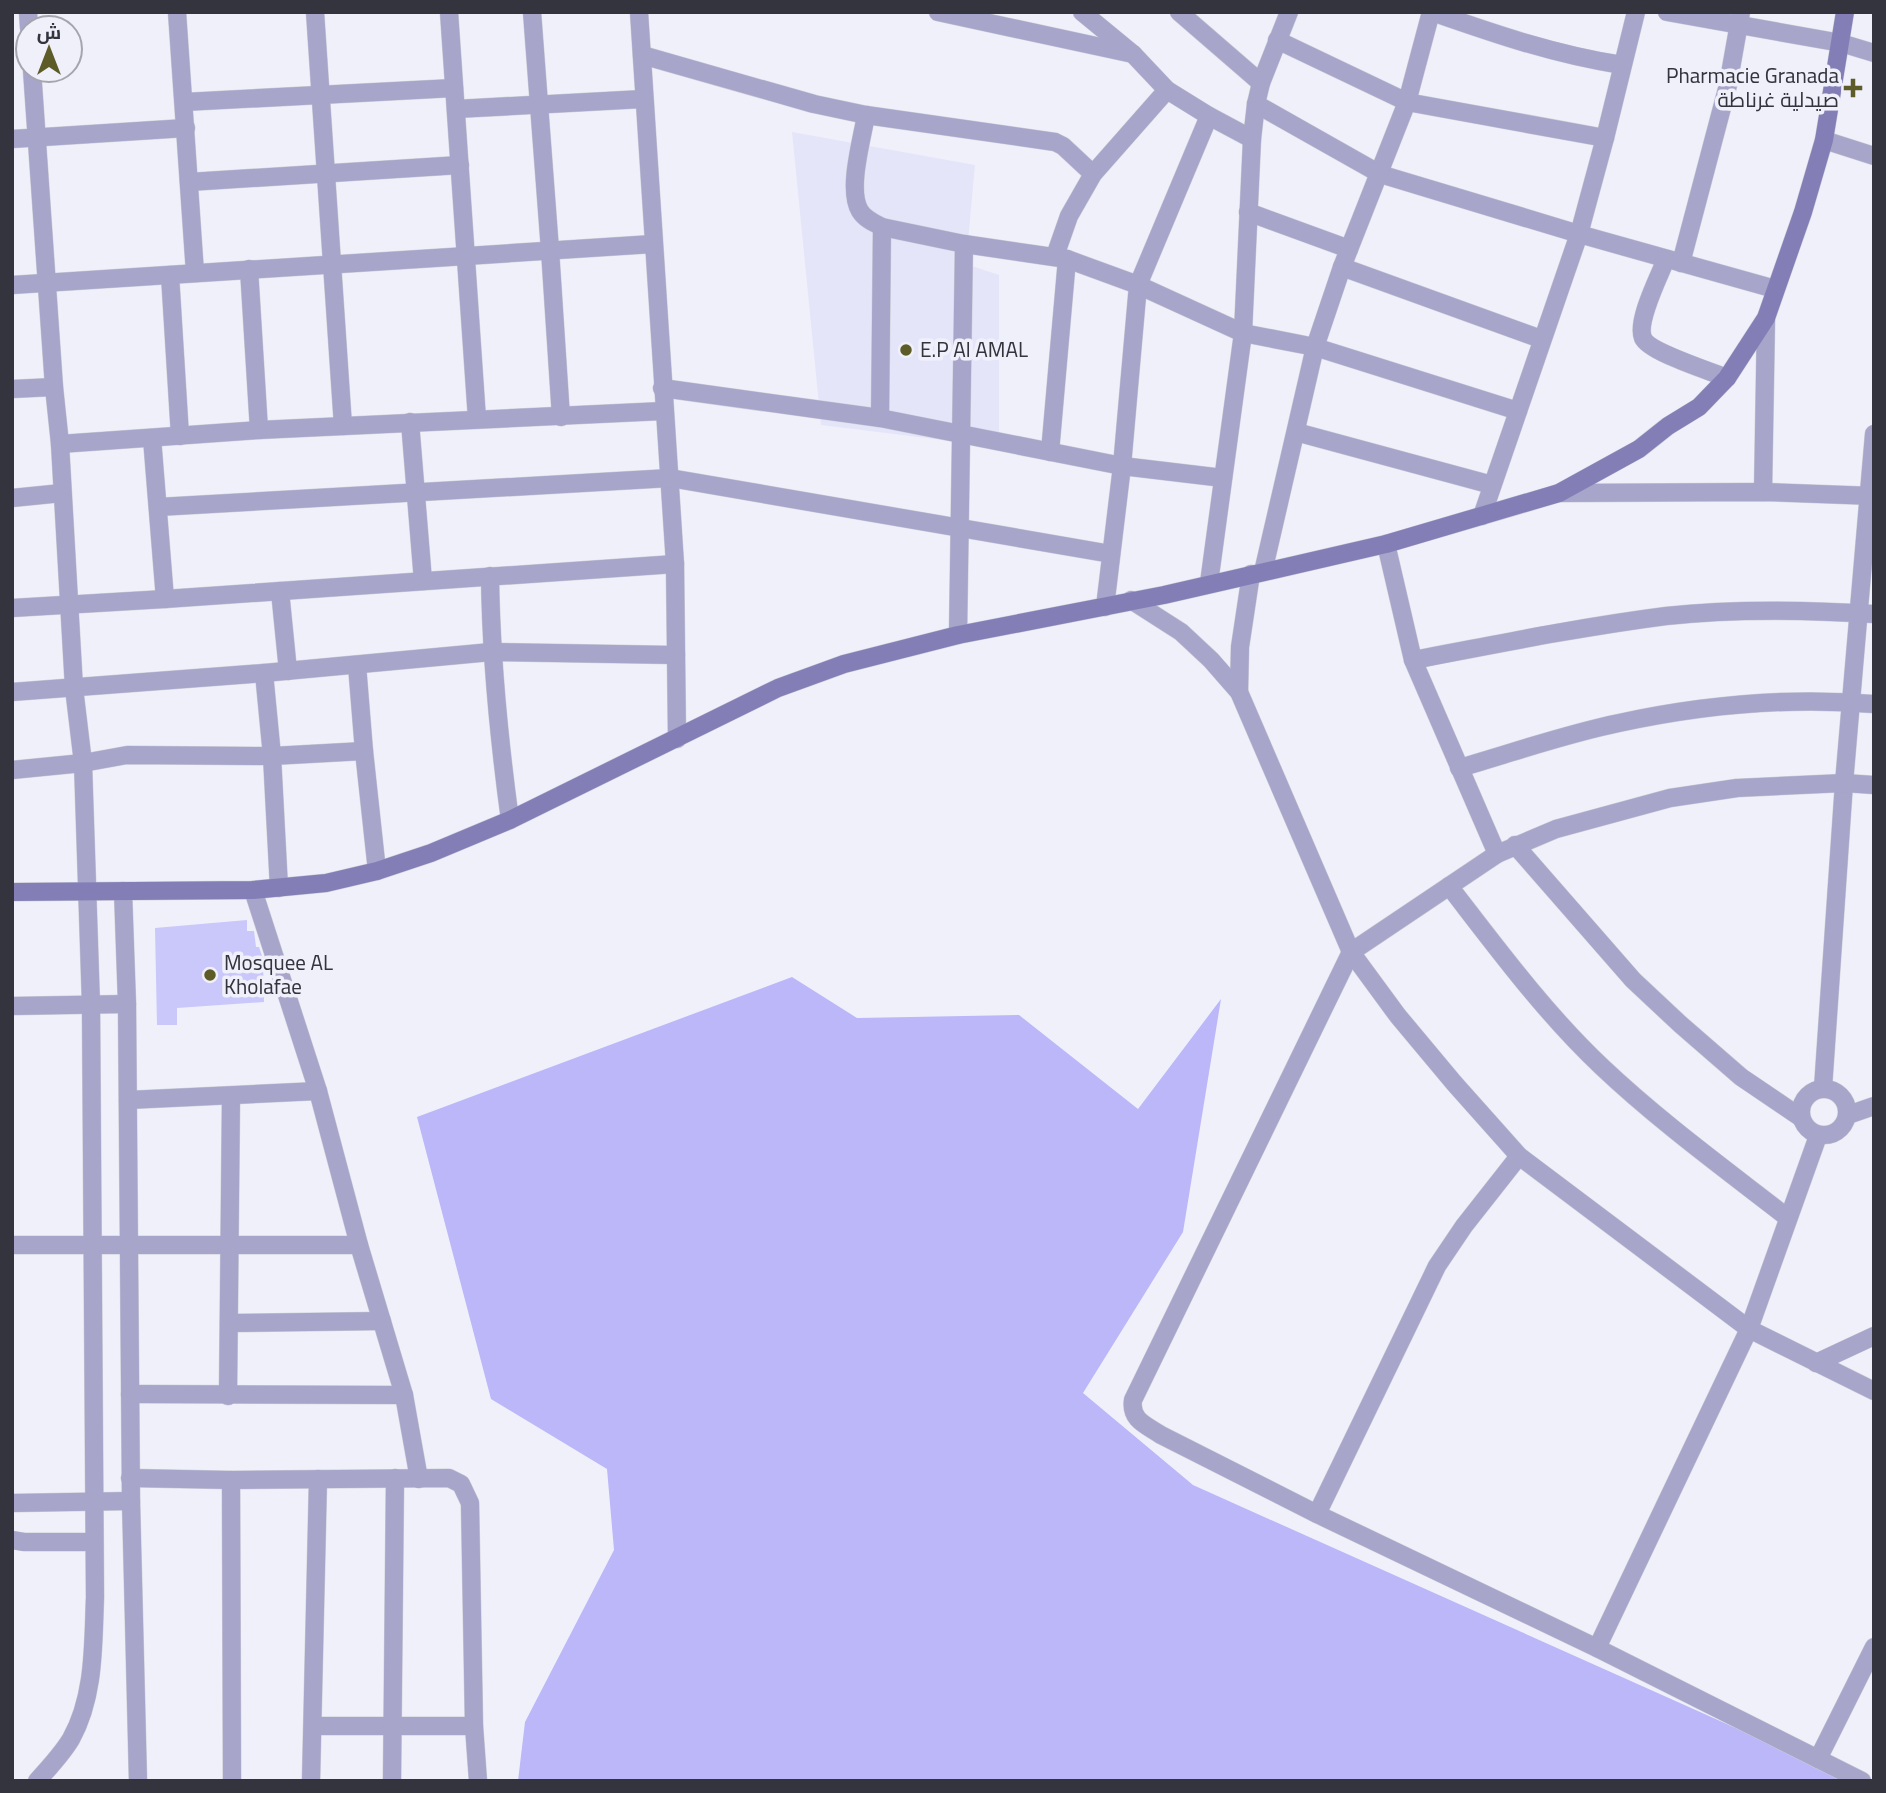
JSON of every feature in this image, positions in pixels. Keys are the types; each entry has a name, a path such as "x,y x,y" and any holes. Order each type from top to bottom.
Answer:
{"main road":[{"path":"12,892 253,890 326,883 377,871 431,853 510,820 778,688 844,664 958,635 1105,607 1386,544 1559,493 1639,449 1668,426 1699,407 1727,378 1766,318 1803,212 1824,140 1845,12"}],"street":[{"path":"177,12 195,273"},
{"path":"315,12 342,426"},
{"path":"449,12 477,419"},
{"path":"532,12 561,417"},
{"path":"639,12 663,411 670,478 677,738"},
{"path":"938,12 1133,54"},
{"path":"1082,12 1133,54 1167,90 1252,139"},
{"path":"1179,12 1261,83"},
{"path":"1209,583 1243,332 1256,104 1261,83 1289,12"},
{"path":"1239,692 1240,646 1296,432 1315,347 1342,267 1408,102 1432,12 1541,49 1622,65"},
{"path":"1482,516 1579,234 1636,12"},
{"path":"1667,12 1740,19 1874,52"},
{"path":"1727,378 1654,348 1643,338 1642,331 1646,311 1673,261 1728,85 1740,19"},
{"path":"1277,40 1408,102 1605,138"},
{"path":"642,55 866,116 1055,142 1093,174"},
{"path":"33,84 75,688 83,763 91,1005 94,1502 93,1643 86,1699 71,1740 37,1781"},
{"path":"184,102 454,88"},
{"path":"1050,452 1061,257 1069,216 1093,174 1167,90"},
{"path":"456,109 643,99"},
{"path":"1256,104 1380,174 1775,289"},
{"path":"866,116 855,199 860,212 882,227 964,244 1061,257 1138,285 1243,332 1315,347 1518,411"},
{"path":"1105,607 1122,466 1138,285 1209,116"},
{"path":"12,139 186,128"},
{"path":"1824,140 1874,156"},
{"path":"189,182 460,165"},
{"path":"1248,212 1349,249"},
{"path":"880,418 882,227"},
{"path":"12,285 653,244"},
{"path":"958,635 964,244"},
{"path":"1342,267 1541,339"},
{"path":"249,269 259,430"},
{"path":"170,275 180,436"},
{"path":"1763,492 1766,318"},
{"path":"12,389 54,387"},
{"path":"662,388 880,418 1122,466 1223,478"},
{"path":"60,444 259,430 663,411"},
{"path":"410,422 423,581"},
{"path":"1296,432 1492,485"},
{"path":"1823,1088 1851,702 1866,614 1874,434"},
{"path":"152,438 165,599"},
{"path":"158,508 670,478 1111,554"},
{"path":"1559,493 1763,492 1870,496"},
{"path":"12,498 62,494"},
{"path":"1386,544 1413,660 1497,854"},
{"path":"12,608 674,564"},
{"path":"489,576 497,728 510,820"},
{"path":"280,591 288,671"},
{"path":"1131,600 1181,632 1211,660 1239,692 1351,952 1398,1016 1446,1074 1520,1156 1749,1329 1874,1391"},
{"path":"1413,660 1569,630 1668,616 1733,612 1866,614"},
{"path":"12,692 491,652 676,655"},
{"path":"357,665 377,871"},
{"path":"264,673 272,755 279,888"},
{"path":"1459,768 1617,723 1688,710 1769,702 1874,704"},
{"path":"12,770 83,763 127,755 272,755 364,751"},
{"path":"1862,1781 1161,1435 1137,1420 1132,1408 1139,1388 1351,952 1497,854 1605,814 1670,798 1737,788 1844,783 1874,785"},
{"path":"1516,845 1633,980 1741,1077 1800,1116 1806,1129 1818,1136 1832,1135 1843,1127 1848,1115 1845,1101 1836,1092 1823,1088 1810,1093 1802,1103 1800,1116"},
{"path":"1449,886 1529,989 1600,1066 1788,1218"},
{"path":"253,890 318,1091 359,1245 404,1395 419,1479"},
{"path":"123,891 127,1004 130,1478 138,1781"},
{"path":"12,1006 127,1004"},
{"path":"128,1100 318,1091"},
{"path":"228,1395 231,1096"},
{"path":"1848,1115 1874,1106"},
{"path":"1597,1648 1749,1329 1818,1136"},
{"path":"1317,1514 1437,1266 1464,1226 1520,1156"},
{"path":"12,1245 359,1245"},
{"path":"229,1323 382,1321"},
{"path":"1816,1363 1874,1336"},
{"path":"130,1394 404,1395"},
{"path":"130,1478 449,1478 461,1485 469,1497 474,1727 478,1781"},
{"path":"392,1781 395,1478"},
{"path":"311,1781 318,1479"},
{"path":"231,1480 232,1781"},
{"path":"12,1503 131,1501"},
{"path":"12,1559 18,1541 94,1542"},
{"path":"1818,1759 1874,1647"},
{"path":"313,1726 474,1727"}],"shaded area":[{"name":"E.P Al AMAL","path":"792,132 975,165 966,264 999,275 999,447 821,425"},
{"path":"792,977 857,1018 1019,1015 1138,1109 1221,999 1183,1232 1083,1393 1193,1485 1854,1781 518,1781 525,1722 614,1550 607,1469 491,1399 417,1117"}],"building":[{"name":"Mosquee AL Kholafae","path":"247,920 247,931 254,931 256,947 259,947 263,959 264,1002 177,1008 177,1025 157,1025 155,928"}],"place":[{"name":"Pharmacie Granada صيدلية غرناطة","path":"1853,88"},
{"name":"E.P Al AMAL","path":"906,350"},
{"name":"Mosquee AL Kholafae","path":"210,975"}]}
